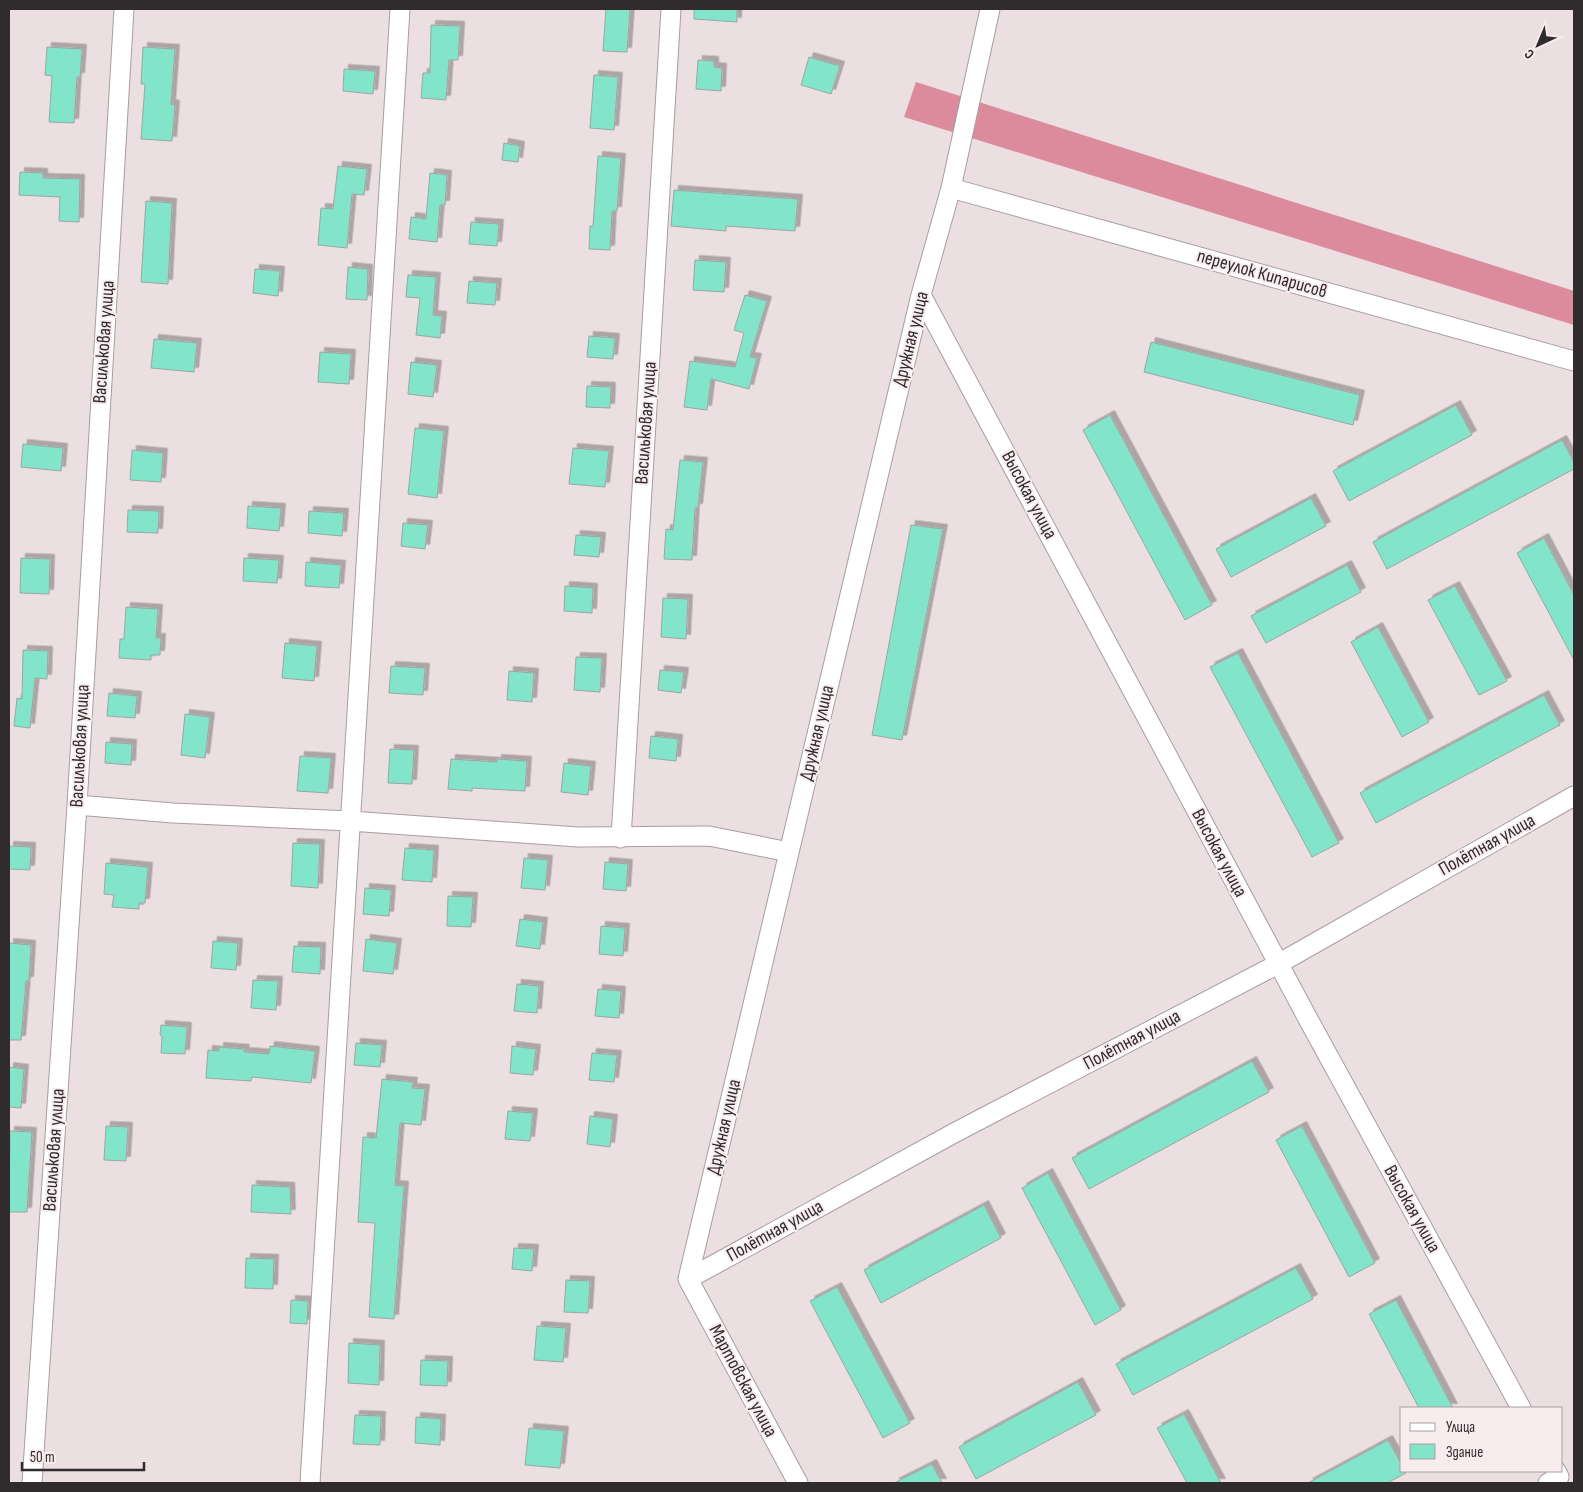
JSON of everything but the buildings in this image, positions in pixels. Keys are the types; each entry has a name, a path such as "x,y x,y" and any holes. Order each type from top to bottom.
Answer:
{"street":[{"name":"Васильковая улица","path":"32,1483 77,805 124,9"},
{"path":"310,1483 400,9"},
{"name":"Васильковая улица","path":"621,838 671,9"},
{"name":"Дружная улица","path":"688,1278 921,295 951,188 990,9"},
{"name":"переулок Кипарисов","path":"951,188 1574,361"},
{"name":"Высокая улица","path":"921,295 1278,964 1521,1407"},
{"name":"Полётная улица","path":"688,1278 956,1132 1278,964 1574,796"},
{"path":"77,805 173,813 350,821 578,837 709,836 789,852"},
{"name":"Мартовская улица","path":"688,1278 798,1483"}],"shaded area":[{"path":"916,82 1574,291 1574,325 904,117"}]}
